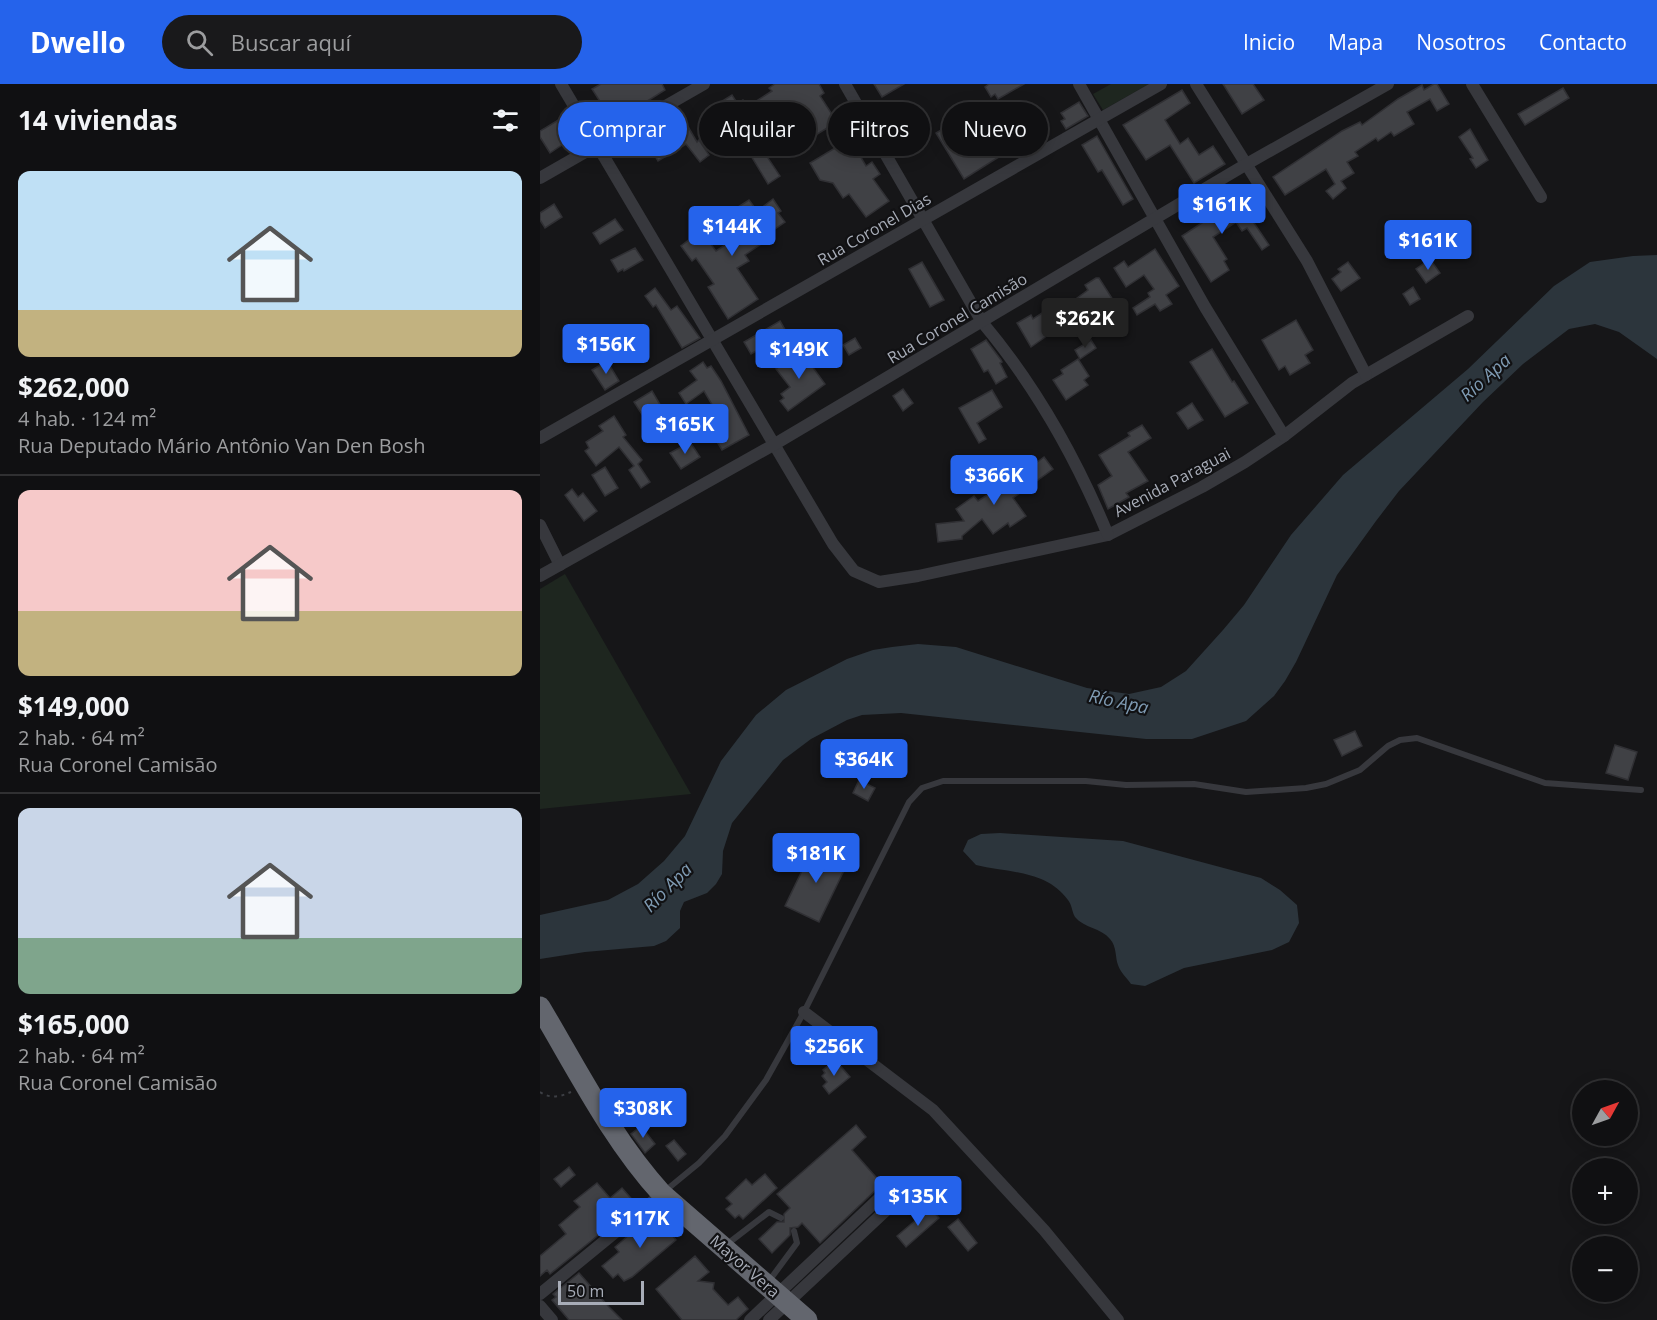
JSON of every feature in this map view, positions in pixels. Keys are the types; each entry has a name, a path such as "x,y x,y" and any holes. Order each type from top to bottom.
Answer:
{"highway":[{"name":"Mayor Vera","path":"540,1007 624,1146 643,1172 662,1194 807,1320"}],"street":[{"path":"561,84 572,102"},
{"path":"672,102 704,84"},
{"path":"844,84 982,322 1003,348 1037,399 1080,474 1108,535"},
{"name":"Rua Coronel Dias","path":"540,438 1161,84"},
{"path":"1196,84 1307,261 1366,375"},
{"name":"Rua Coronel Camisão","path":"540,576 775,444 1245,165 1388,84"},
{"path":"1472,84 1541,197"},
{"path":"1085,86 1098,120 1205,307 1284,436"},
{"path":"540,178 577,156"},
{"path":"604,156 775,444"},
{"name":"Avenida Paraguai","path":"775,444 816,518 854,571 879,582 896,580 1108,535 1202,487 1284,436 1366,375 1468,316"},
{"path":"540,525 560,565"},
{"path":"804,1012 933,1110 1044,1230 1118,1320"},
{"path":"750,1320 888,1190 892,1188 898,1192 897,1200 777,1295 770,1320"},
{"path":"540,1294 662,1194"},
{"path":"540,1306 552,1320"}],"lane":[{"path":"662,1194 725,1136 766,1080 804,1012 909,802 922,789 936,782 1086,781 1126,785 1194,784 1246,792 1306,788 1326,784 1360,770 1388,746 1400,740 1418,738 1545,783 1641,790"},
{"path":"723,1247 770,1212 781,1218"},
{"path":"777,1295 797,1243 794,1231"}],"path":[{"path":"540,1092 546,1096 558,1097 571,1092"}],"shaded area":[{"path":"1111,84 1149,84 1103,110 1093,94"},
{"path":"565,574 691,794 540,809 540,589"}],"water":[{"name":"Río Apa","path":"1657,255 1657,359 1619,332 1595,324 1569,329 1523,364 1483,402 1399,491 1337,575 1285,681 1274,696 1246,721 1192,739 1146,739 901,713 862,715 847,720 811,739 783,760 732,823 723,851 722,874 716,884 707,893 684,902 680,911 680,928 666,941 654,946 585,952 540,959 540,915 608,900 638,884 664,861 685,836 721,761 756,715 786,690 847,659 873,650 918,644 956,647 1087,688 1129,694 1161,687 1186,671 1223,630 1244,605 1291,535 1343,475 1468,369 1554,286 1590,262"},
{"path":"1000,833 1123,841 1261,878 1280,890 1297,905 1299,923 1289,942 1272,950 1184,968 1145,986 1131,984 1119,968 1114,945 1110,939 1102,932 1079,921 1069,902 1059,890 1049,883 1026,874 976,865 963,851 968,840 981,834"}],"building":[{"path":"601,84 662,84 665,90 646,102 600,102 592,89"},
{"path":"775,84 819,84 824,93 820,96 828,108 828,128 816,135 816,102 755,102 772,91 769,88"},
{"path":"874,84 904,84 882,97"},
{"path":"989,84 1024,84 998,99 995,94 991,97 985,87"},
{"path":"1223,84 1253,84 1264,100 1242,114"},
{"path":"1437,84 1449,104 1437,111 1430,99 1407,112 1414,124 1394,136 1391,132 1378,141 1376,138 1355,152 1358,156 1347,162 1354,173 1341,181 1346,188 1333,199 1326,191 1335,184 1326,169 1285,195 1273,177 1342,131 1360,122 1362,125 1422,85 1424,90"},
{"path":"1563,88 1569,98 1525,125 1518,114"},
{"path":"1182,90 1190,103 1165,120 1180,144 1188,138 1199,155 1213,146 1225,164 1194,183 1170,145 1146,160 1123,125"},
{"path":"732,95 736,102 721,102"},
{"path":"1079,102 1088,116 1066,129 1061,121 1065,119 1061,113"},
{"path":"558,120 558,148 550,153 540,137 540,131"},
{"path":"687,125 697,142 699,140 699,156 708,156 700,162 687,145"},
{"path":"942,129 942,143 936,133"},
{"path":"1470,129 1488,160 1476,168 1470,159 1473,158 1459,137"},
{"path":"1097,136 1133,199 1123,205 1102,170 1098,172 1082,145"},
{"path":"828,152 828,156 860,156 866,166 872,162 880,174 873,179 889,201 866,217 849,194 843,198 833,183 820,180 810,163"},
{"path":"655,156 666,156 658,161"},
{"path":"751,156 767,156 780,176 768,184"},
{"path":"950,156 1000,156 964,179"},
{"path":"1244,194 1262,218 1254,223 1269,245 1262,250 1247,228 1242,231 1236,222 1213,237 1227,259 1224,261 1229,270 1211,282 1182,236 1214,215 1211,210 1223,202 1226,206"},
{"path":"773,199 781,211 778,213 785,222 762,238 764,242 745,255 749,261 737,268 758,299 728,319 708,287 714,284 696,258 692,261 681,246 698,233 700,237 704,235 716,251 733,240 719,219 749,200 755,208 735,222 745,237 766,224 768,221 760,209"},
{"path":"554,204 562,217 545,228 540,220 540,213"},
{"path":"615,219 623,230 600,244 593,233"},
{"path":"635,248 643,260 618,272 611,260"},
{"path":"1155,249 1179,286 1166,295 1172,304 1160,311 1155,304 1137,315 1133,308 1150,297 1148,293 1154,289 1144,275 1126,287 1114,268 1124,261 1128,267"},
{"path":"1430,259 1440,273 1426,283 1416,269"},
{"path":"922,262 944,300 930,307 909,269"},
{"path":"1348,262 1360,278 1341,291 1332,279 1341,272 1338,269"},
{"path":"1099,278 1115,303 1102,312 1099,308 1083,319 1088,326 1080,332 1071,319 1031,347 1017,323 1031,315 1033,319 1062,300 1066,306 1088,290 1085,285"},
{"path":"1413,287 1420,299 1410,305 1403,294"},
{"path":"655,288 671,310 677,306 700,338 682,348 656,305 653,307 645,296"},
{"path":"1296,320 1313,350 1305,355 1310,363 1290,375 1285,366 1279,370 1262,340"},
{"path":"780,321 787,333 751,354 744,342"},
{"path":"855,338 861,348 849,355 843,345"},
{"path":"986,340 1001,360 1000,363 1007,377 996,384 988,370 984,372 971,349"},
{"path":"1091,340 1096,348 1080,359 1075,350"},
{"path":"1212,349 1248,403 1225,417 1190,362"},
{"path":"801,351 825,384 788,411 780,401 784,398 781,394 790,387 776,369"},
{"path":"1078,359 1089,376 1084,380 1088,385 1066,400 1053,380 1063,374 1061,370"},
{"path":"607,361 619,381 605,390 592,370"},
{"path":"703,362 707,368 711,366 721,381 749,435 722,450 710,430 723,423 704,391 686,404 679,393 697,380 690,371"},
{"path":"903,389 913,403 903,411 893,396"},
{"path":"992,390 1002,407 977,423 986,439 979,443 959,408"},
{"path":"652,391 665,413 651,422 646,414 643,416 634,402"},
{"path":"1192,403 1203,420 1188,429 1177,413"},
{"path":"614,416 626,435 623,437 642,460 638,464 650,482 641,488 629,470 634,466 619,447 596,466 585,451 589,448 586,442 603,431 599,426"},
{"path":"1142,425 1151,438 1128,452 1148,481 1126,493 1129,497 1108,509 1098,485 1112,476 1099,455 1130,436 1128,433"},
{"path":"690,442 700,457 681,469 670,453"},
{"path":"1044,457 1053,469 1013,498 1026,516 1010,527 1008,523 993,534 982,519 962,536 962,539 938,542 936,524 964,521 956,509 974,496 978,501 1004,484 1005,486"},
{"path":"605,467 618,488 605,496 592,475"},
{"path":"572,489 578,497 583,493 597,511 584,521 565,495"},
{"path":"1355,731 1362,746 1342,756 1334,740"},
{"path":"1615,745 1637,752 1628,780 1606,773"},
{"path":"859,780 875,788 868,801 853,793"},
{"path":"814,846 848,862 819,922 785,906"},
{"path":"837,1062 850,1077 829,1094 823,1086 827,1082 822,1076 825,1073 823,1070 830,1064 832,1067"},
{"path":"856,1125 866,1137 852,1150 882,1184 820,1243 802,1223 798,1227 790,1228 790,1235 772,1253 759,1239 777,1222 784,1222 784,1214 790,1208 777,1194"},
{"path":"641,1126 655,1144 645,1153 631,1134"},
{"path":"674,1140 686,1154 678,1161 666,1146"},
{"path":"569,1167 575,1175 561,1187 554,1179"},
{"path":"765,1174 777,1188 743,1219 739,1215 735,1218 726,1209 732,1204 726,1198 746,1179 752,1185"},
{"path":"597,1183 610,1198 622,1188 636,1204 626,1213 624,1210 599,1231 601,1233 550,1274 547,1270 540,1276 540,1256 566,1234 559,1225 580,1207 574,1201"},
{"path":"930,1208 939,1218 906,1247 897,1236"},
{"path":"662,1215 669,1223 665,1227 676,1240 632,1277 624,1281 618,1274 613,1278 602,1266 619,1252 615,1247 643,1223 646,1228"},
{"path":"958,1219 977,1243 968,1251 948,1227"},
{"path":"695,1256 709,1272 698,1281 714,1283 713,1289 728,1305 738,1297 748,1309 736,1320 682,1320 656,1289"},
{"path":"579,1273 622,1320 569,1320 552,1300 556,1297 553,1294"}]}
